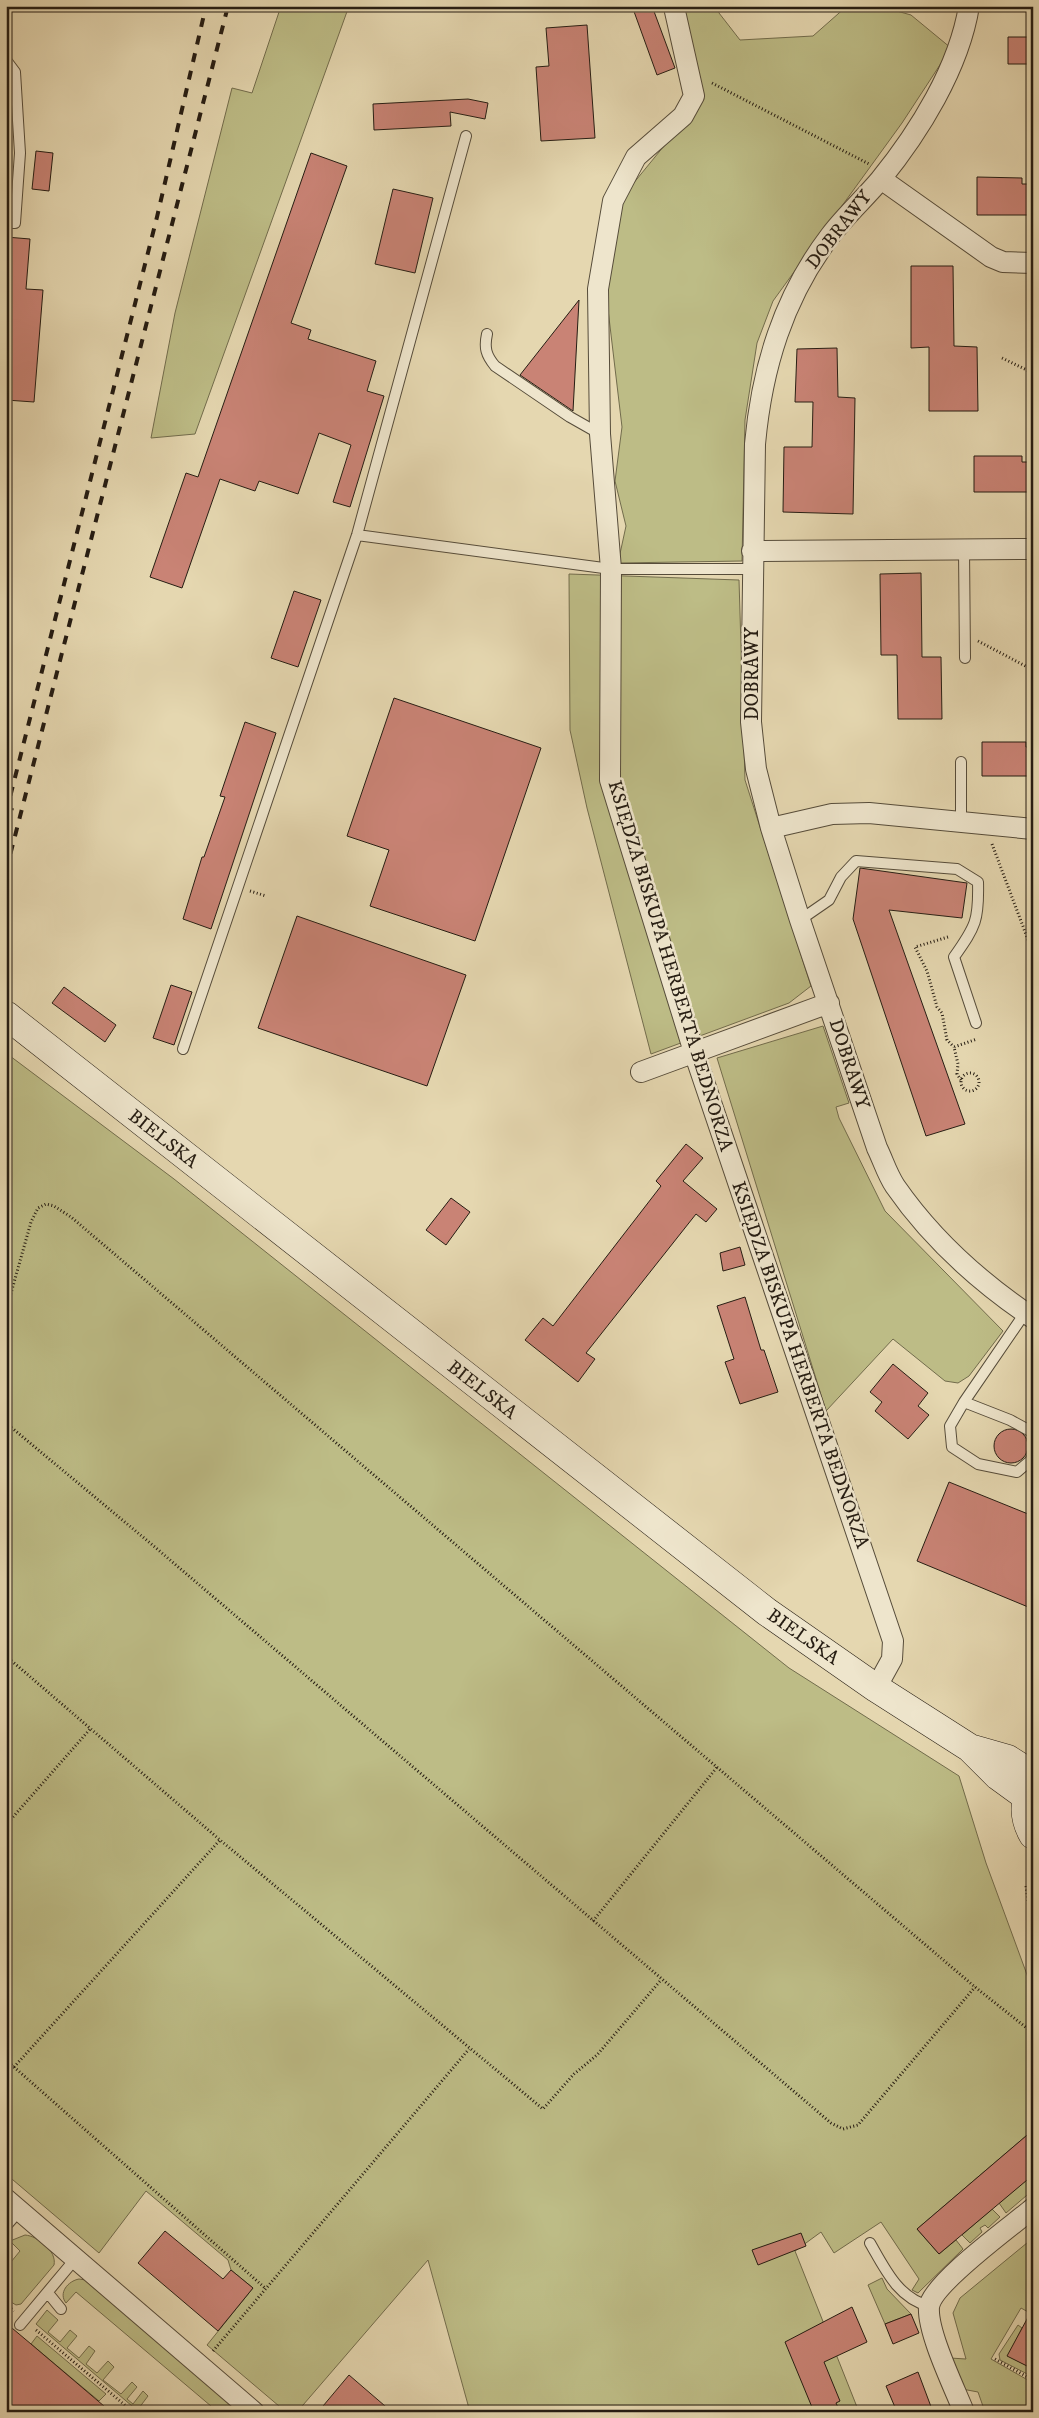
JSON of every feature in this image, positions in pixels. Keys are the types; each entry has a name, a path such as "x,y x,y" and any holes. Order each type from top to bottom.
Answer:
{"main road":[{"name":"BIELSKA","path":"6,1015 759,1606 876,1688 970,1748 1008,1760 1031,1786"},
{"path":"1031,1786 1024,1811 1027,1825 1033,1835"}],"street":[{"name":"KSIĘDZA BISKUPA HERBERTA BEDNORZA","path":"674,6 690,71 694,96 683,116 636,158 613,201 598,289 600,434 611,569 610,780 694,1052 893,1641 892,1658 876,1688"},
{"name":"DOBRAWY","path":"969,6 959,50 919,124 880,179 830,236 805,273 786,308 774,340 758,410 755,444 751,722 756,769 771,828 877,1148 894,1184 921,1219 990,1288 1030,1311"},
{"path":"880,179 991,258 1003,262 1033,263"},
{"path":"752,560 964,550 1033,549"},
{"path":"771,828 832,814 869,814 1033,830"},
{"path":"641,1072 829,1003"},
{"path":"13,2205 254,2412"},
{"path":"964,2412 934,2334 929,2306 935,2293 952,2275 1033,2208"}],"lane":[{"path":"6,60 15,72 20,153 15,224 6,222"},
{"path":"183,1049 357,534 466,136"},
{"path":"487,334 484,346 487,356 495,366 570,417 600,434"},
{"path":"357,534 611,569 752,560"},
{"path":"964,550 965,658"},
{"path":"960,822 961,762"},
{"path":"800,920 829,900 841,877 856,862 958,869 978,882 979,912 971,934 954,957 976,1023"},
{"path":"1030,1311 964,1402 950,1426 952,1448 978,1464 1017,1472 1031,1460 1033,1454"},
{"path":"964,1402 1010,1420 1032,1432 1033,1435"},
{"path":"6,2226 13,2205"},
{"path":"870,2243 896,2286 908,2297 929,2306"},
{"path":"22,2323 76,2258"},
{"path":"48,2292 61,2309"}],"path":[{"path":"690,71 872,165 880,179"},
{"path":"1002,358 1033,373"},
{"path":"965,635 993,647 1033,670"},
{"path":"985,824 1033,953"},
{"path":"961,1080 966,1074 971,1074 976,1076 978,1084 975,1090 966,1091 962,1087 961,1080 957,1074 958,1064 954,1047 947,1040 942,1013 937,1007 927,971 915,947 951,936 971,934"},
{"path":"954,1047 980,1038 976,1023"},
{"path":"6,1311 31,1222 38,1208 46,1204 54,1206 78,1224 718,1766 975,1987 1033,2033"},
{"path":"6,1423 186,1573 831,2123 844,2130 858,2125 975,1987"},
{"path":"6,1656 220,1840 543,2109 574,2074 596,2055 661,1980"},
{"path":"6,1825 91,1728"},
{"path":"593,1921 718,1766"},
{"path":"14,2067 220,1840"},
{"path":"1026,1886 1033,1939"},
{"path":"200,2364 469,2049"},
{"path":"6,2060 265,2288"},
{"path":"22,2323 133,2412"},
{"path":"995,2359 1033,2380"},
{"path":"1027,2412 1032,2404"},
{"path":"1032,2404 1032,2412"}],"shaded area":[{"path":"281,6 349,6 195,434 151,438 175,313 232,88 252,93"},
{"path":"684,6 717,6 719,13 740,40 813,36 847,6 879,6 911,15 951,48 902,123 773,301 757,343 745,420 742,561 618,563 626,526 615,481 622,427 607,301 597,266 623,196 673,135 695,65"},
{"path":"569,574 739,580 745,780 811,986 789,1003 651,1054 587,808 570,730"},
{"path":"823,1026 849,1103 836,1107 839,1118 885,1211 1003,1331 969,1376 958,1383 945,1381 893,1339 826,1411 717,1058"},
{"path":"6,1053 174,1179 789,1668 959,1776 986,1863 1033,1991 1033,2130 917,2229 939,2254 956,2240 963,2249 918,2293 912,2290 919,2279 881,2222 834,2253 821,2232 795,2251 859,2412 470,2412 428,2260 297,2412 286,2412 207,2345 253,2288 231,2270 228,2260 146,2191 99,2253 6,2174"},
{"path":"1030,2177 1033,2180 1033,2190 1006,2213 999,2203"},
{"path":"992,2209 1000,2217 988,2228 985,2225 980,2228 982,2232 970,2243 962,2235"},
{"path":"25,2235 35,2238 46,2245 53,2255 54,2265 21,2304 16,2305 6,2299 6,2268 20,2251 10,2241"},
{"path":"1033,2238 1033,2308 1030,2313 1021,2308 991,2359 1033,2383 1033,2397 1023,2412 985,2412 978,2392 962,2389 950,2358 966,2359 953,2313 960,2298"},
{"path":"882,2278 887,2289 911,2314 885,2324 868,2285"},
{"path":"79,2279 86,2280 241,2412 218,2412 76,2292 66,2303 63,2295 65,2288 71,2282"},
{"path":"47,2310 58,2320 48,2332 60,2342 70,2330 77,2336 67,2348 79,2358 89,2346 95,2351 86,2364 97,2373 108,2361 114,2367 103,2380 121,2394 132,2382 137,2387 127,2399 133,2404 143,2391 148,2396 139,2408 143,2412 139,2412 36,2324"},
{"path":"1018,2325 1022,2328 1008,2356 1033,2369 1033,2377 1000,2360 999,2354"},
{"path":"37,2336 106,2394 99,2401 31,2344"}],"building":[{"path":"632,6 652,6 675,68 657,75"},
{"path":"587,25 595,138 541,141 536,67 549,66 546,28"},
{"path":"1008,37 1033,37 1033,64 1008,64"},
{"path":"468,99 488,103 485,119 450,112 451,126 374,130 373,104"},
{"path":"36,151 53,153 49,191 32,189"},
{"path":"311,153 347,166 291,323 311,330 308,339 376,361 367,391 384,396 350,507 333,502 351,445 319,433 298,494 259,481 255,491 220,479 182,588 150,577 186,473 198,477"},
{"path":"977,177 1022,178 1022,184 1033,184 1033,215 977,215"},
{"path":"393,189 433,198 415,273 375,264"},
{"path":"6,237 30,239 26,289 43,290 34,402 6,400"},
{"path":"911,266 953,266 954,346 977,347 978,411 929,411 929,347 911,348"},
{"path":"579,300 573,411 520,375"},
{"path":"837,348 838,397 855,398 853,514 783,512 784,447 812,447 813,402 795,402 797,349"},
{"path":"974,456 1022,456 1022,462 1033,462 1033,492 974,492"},
{"path":"921,573 922,657 941,657 942,719 898,719 897,655 881,655 880,574"},
{"path":"294,591 321,600 298,667 271,658"},
{"path":"394,698 541,748 475,941 370,906 389,850 347,836"},
{"path":"245,722 276,733 211,929 183,919 202,857 204,857 225,797 220,796"},
{"path":"982,742 1026,742 1026,747 1033,747 1033,776 982,776"},
{"path":"860,868 967,883 962,918 889,910 965,1124 926,1136 853,919"},
{"path":"297,916 466,975 427,1086 258,1028"},
{"path":"171,985 192,992 174,1045 153,1038"},
{"path":"64,987 116,1025 105,1042 52,1003"},
{"path":"686,1144 703,1158 683,1181 717,1209 706,1222 696,1214 586,1353 595,1359 578,1382 525,1340 543,1318 553,1326 661,1186 656,1181"},
{"path":"451,1198 470,1212 446,1245 426,1230"},
{"path":"740,1247 745,1265 723,1271 720,1253"},
{"path":"745,1297 761,1350 764,1350 778,1392 740,1404 725,1362 734,1359 717,1306"},
{"path":"893,1364 928,1393 918,1406 929,1415 908,1439 875,1411 882,1402 870,1392"},
{"path":"1011,1429 1018,1430 1023,1434 1027,1439 1027,1453 1023,1458 1018,1462 1011,1463 1004,1462 999,1458 995,1453 994,1446 995,1439 999,1434 1004,1430"},
{"path":"949,1482 1033,1516 1033,1609 917,1561"},
{"path":"1033,2130 1033,2175 939,2254 917,2229"},
{"path":"165,2231 223,2279 231,2270 253,2288 218,2331 138,2263"},
{"path":"801,2233 806,2246 758,2265 752,2250"},
{"path":"852,2307 867,2342 824,2362 840,2401 836,2403 840,2412 814,2412 785,2342"},
{"path":"1033,2308 1033,2369 1007,2356"},
{"path":"911,2314 919,2333 893,2344 885,2324"},
{"path":"6,2323 31,2344 111,2412 6,2412"},
{"path":"918,2372 933,2412 897,2412 886,2386"},
{"path":"349,2375 392,2412 318,2412"}],"railway":[{"path":"6,813 157,217 206,6"},
{"path":"6,871 228,6"},
{"path":"6,827 12,808"}]}
